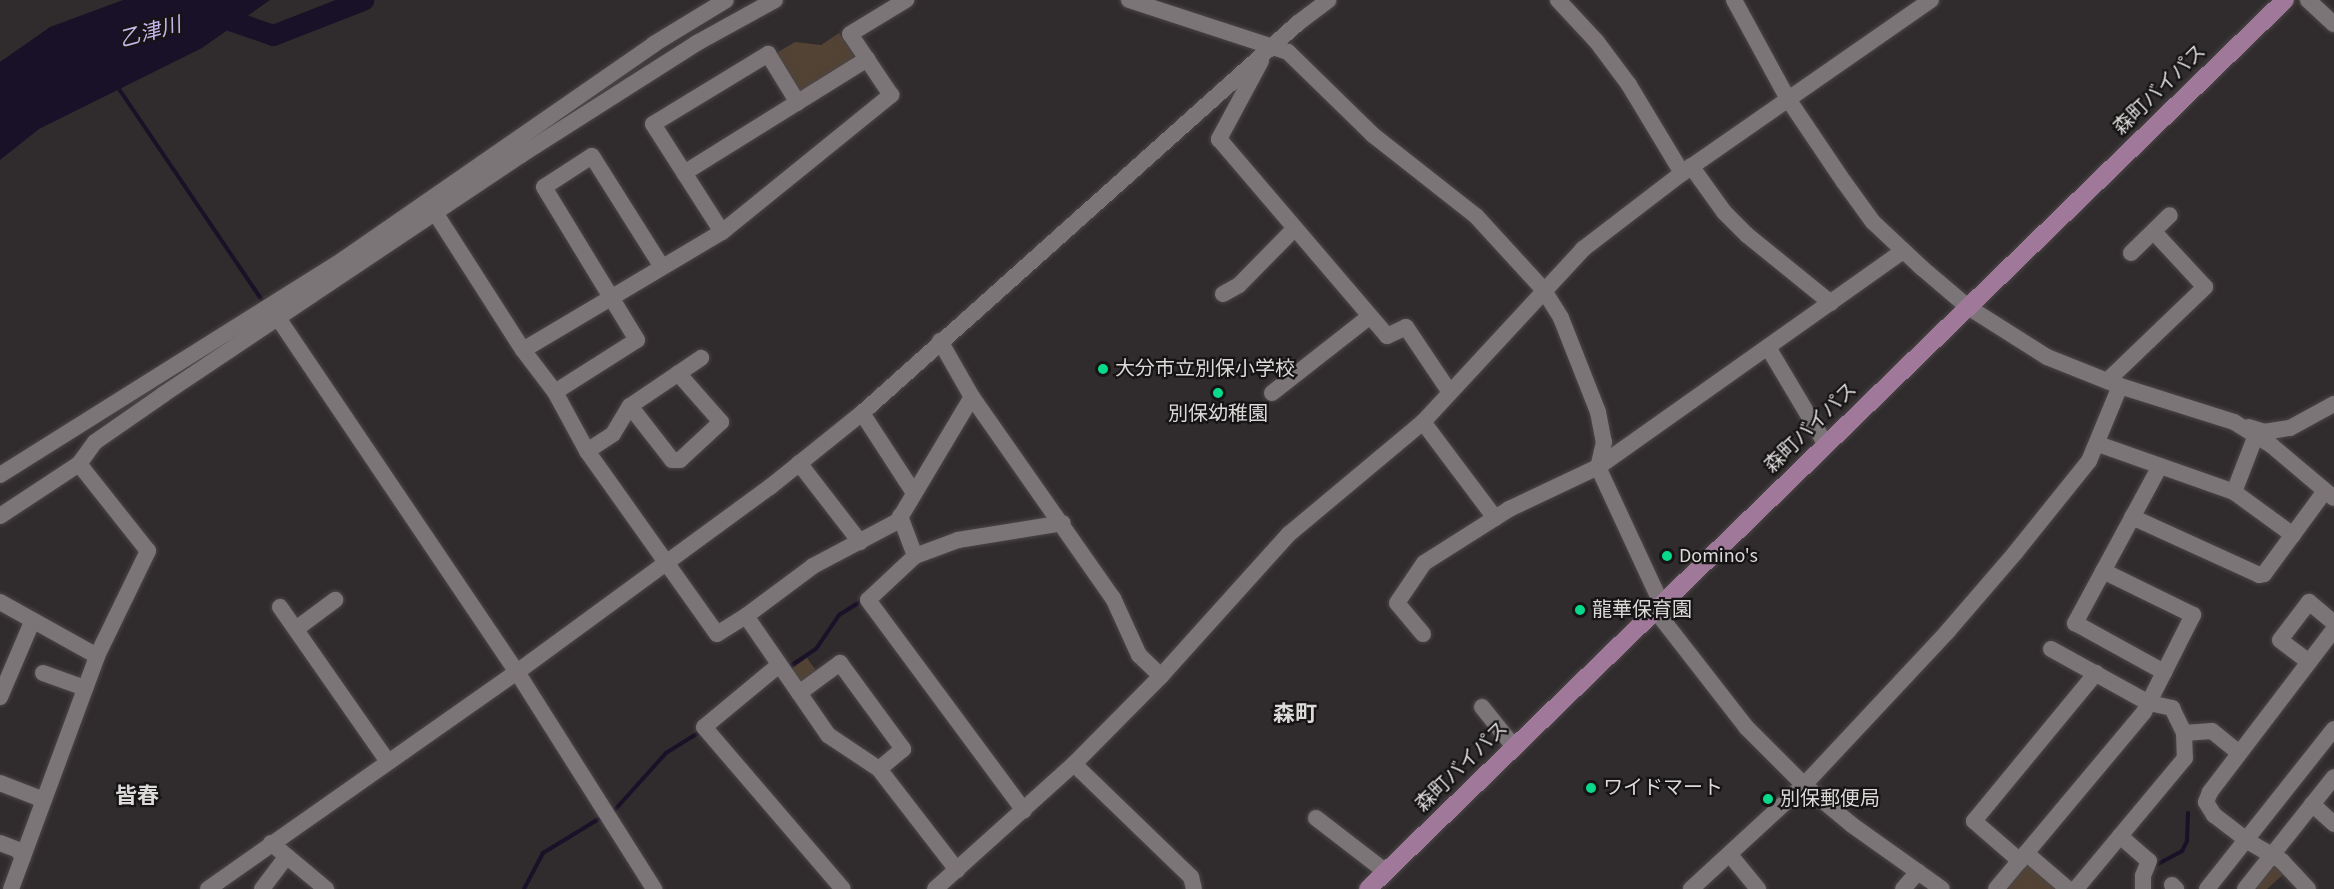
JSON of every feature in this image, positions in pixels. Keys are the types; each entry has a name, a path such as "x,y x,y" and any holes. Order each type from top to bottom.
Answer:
{"main road":[{"name":"森町バイパス","path":"1368,889 1514,747 1661,612 1826,445 2285,0"}],"street":[{"path":"0,475 428,204 654,44 726,0"},
{"path":"0,516 79,464 95,442 278,318 607,99 775,0"},
{"path":"523,350 722,232 891,95 850,34 906,0"},
{"path":"1129,0 1269,50 1288,52 1412,169 1476,216 1543,289 1561,318 1598,412 1604,442 1598,467 1661,612 1746,727 1804,785 1942,889"},
{"path":"208,889 517,672 666,563 862,413 940,341 1328,0"},
{"path":"1558,0 1597,42 1687,170 1724,212 1747,235 1831,303"},
{"path":"1734,0 1788,99 1873,222 1968,307 2048,357 2113,383 2264,432 2290,428 2334,404"},
{"path":"935,889 1074,764 1161,676 1289,534 1423,422 1449,391 1582,249 1687,170 1931,0"},
{"path":"2308,0 2334,24"},
{"path":"1269,50 1219,140 1293,230 1387,336 1406,327 1449,391"},
{"path":"722,232 652,124 768,54 798,102"},
{"path":"684,172 867,59"},
{"path":"555,392 637,340 609,299 544,187 592,156 662,267"},
{"path":"436,214 523,350 555,392 587,451 717,634 746,616 813,566 860,542 900,516 972,397"},
{"path":"2131,253 2170,215"},
{"path":"1223,294 1239,285 1293,230"},
{"path":"1691,889 1731,856 1804,785 1955,623 2075,479 2098,444 2113,383 2205,287 2154,232"},
{"path":"1423,634 1397,603 1424,563 1495,518 1598,467 1769,349 1903,251"},
{"path":"1272,393 1369,317"},
{"path":"278,318 517,672 654,889"},
{"path":"940,341 972,397 1063,523 1113,598 1139,654 1161,676"},
{"path":"1769,349 1826,445"},
{"path":"587,451 613,434 630,406 701,358"},
{"path":"630,406 672,460 680,460 721,422 678,373"},
{"path":"110,406 164,394"},
{"path":"862,413 914,493"},
{"path":"1423,422 1495,518"},
{"path":"2132,517 2259,575 2330,494 2256,435 2234,422"},
{"path":"2234,492 2256,435"},
{"path":"2098,444 2234,492 2293,535"},
{"path":"799,463 860,542"},
{"path":"12,889 97,656 148,551 79,464"},
{"path":"2160,466 2075,623 2164,672"},
{"path":"900,516 915,556"},
{"path":"1024,811 868,600 915,556 958,540 1063,523"},
{"path":"1996,889 2149,702 2193,615 2103,571"},
{"path":"296,629 335,600"},
{"path":"2309,662 2280,640 2309,602 2334,623"},
{"path":"0,603 97,656"},
{"path":"280,607 388,762"},
{"path":"746,616 828,735 879,769 957,870"},
{"path":"0,697 32,622"},
{"path":"2308,889 2282,861 2247,841 2214,815 2206,802 2239,753 2334,629"},
{"path":"2051,649 2149,702 2172,708 2184,733 2185,758 2076,889"},
{"path":"799,693 840,663 903,749 879,769"},
{"path":"779,664 704,727 843,889"},
{"path":"43,673 86,688"},
{"path":"2068,889 1974,821 2096,673"},
{"path":"1482,707 1514,747"},
{"path":"2207,889 2334,729"},
{"path":"2184,733 2212,731 2239,753"},
{"path":"1074,764 1191,877 1194,889"},
{"path":"2245,889 2334,777"},
{"path":"0,783 44,800"},
{"path":"2312,804 2334,824"},
{"path":"1316,818 1386,872"},
{"path":"2120,836 2149,861 2143,876 2143,889"},
{"path":"0,843 18,849 23,858"},
{"path":"271,843 326,889"},
{"path":"262,889 287,856"},
{"path":"1731,856 1758,889"},
{"path":"1903,889 1918,872"}],"shaded area":[{"path":"839,33 853,54 853,62 804,92 797,90 776,59 778,52 795,42 821,45"},
{"path":"807,658 817,672 803,682 798,681 790,670"},
{"path":"2026,862 2061,889 2004,889"},
{"path":"2272,864 2285,873 2267,889 2257,889 2254,885"}],"water":[{"path":"123,0 270,0 202,48 39,129 0,160 0,62 50,27"}],"waterway":[{"name":"乙津川","path":"215,15 273,35 363,0"},
{"path":"119,89 264,303"},
{"path":"789,667 816,649 839,615 861,601"},
{"path":"612,813 666,753 698,733"},
{"path":"2154,866 2182,851 2187,841 2188,813"},
{"path":"524,889 543,853 602,817"}],"place":[{"name":"大分市立別保小学校","path":"1103,369"},
{"name":"別保幼稚園","path":"1218,393"},
{"name":"Domino's","path":"1667,556"},
{"name":"龍華保育園","path":"1580,610"},
{"name":"ワイドマート","path":"1591,788"},
{"name":"別保郵便局","path":"1768,799"}],"district":[{"name":"森町","path":"1295,715"},
{"name":"皆春","path":"137,797"}]}
